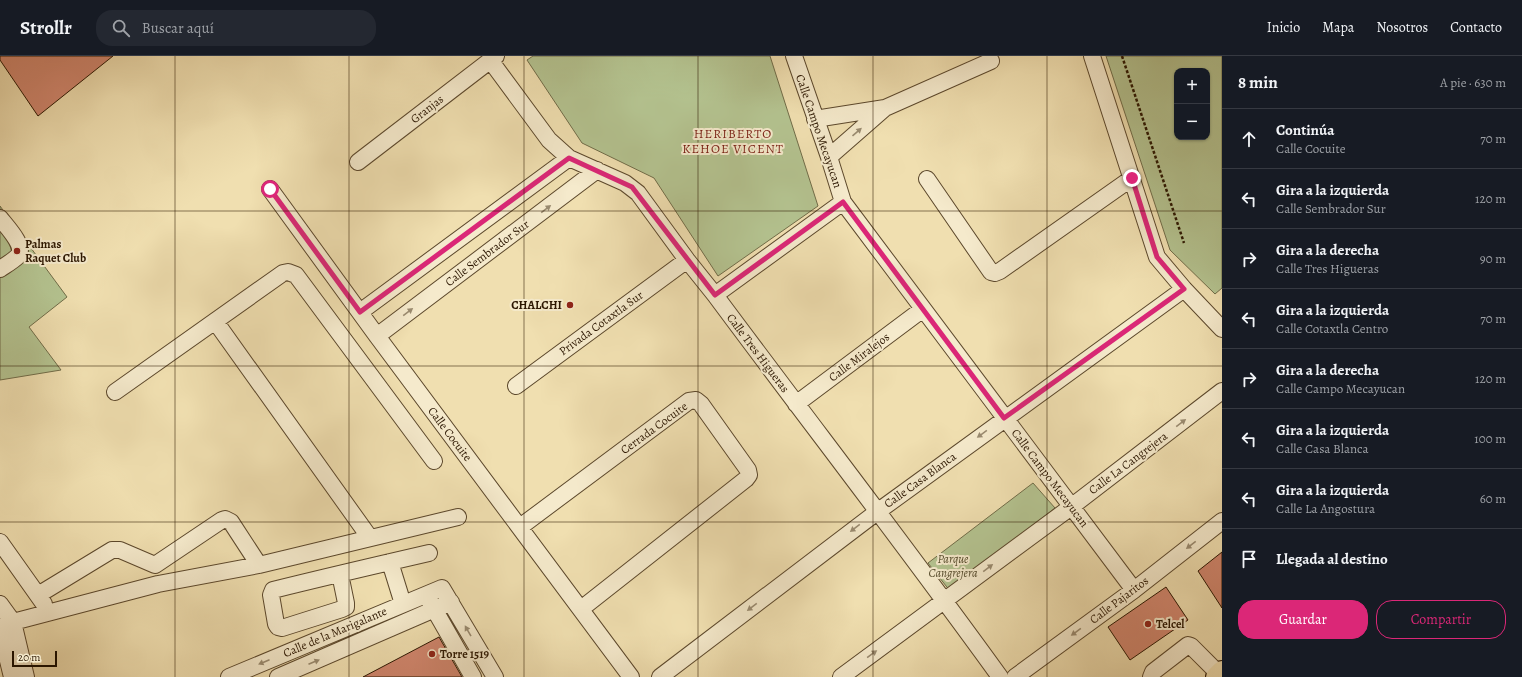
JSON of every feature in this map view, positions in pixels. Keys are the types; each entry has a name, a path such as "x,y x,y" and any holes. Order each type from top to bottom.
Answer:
{"street":[{"name":"Calle Campo Mecayucan","path":"794,56 843,202 1134,590"},
{"path":"1092,56 1157,257 1184,289 1222,329"},
{"name":"Calle Tres Higueras","path":"493,58 549,140 569,158 632,187 945,601 1000,677"},
{"name":"Granjas","path":"358,162 493,58"},
{"path":"815,119 885,108 991,61"},
{"path":"829,157 885,108"},
{"path":"360,312 569,158"},
{"name":"Calle Sembrador Sur","path":"377,336 597,170"},
{"path":"927,179 991,272 995,273 1000,271 1132,178"},
{"name":"Calle Cocuite","path":"270,189 377,336 631,677"},
{"path":"715,295 843,202"},
{"path":"0,218 20,244 21,250 18,255 0,269"},
{"name":"Privada Cotaxtla Sur","path":"516,386 687,260"},
{"path":"115,392 284,273 292,272 296,275 434,461"},
{"name":"Calle Casa Blanca","path":"660,677 877,512 1004,418 1184,289"},
{"name":"Calle Miralejos","path":"796,404 923,309"},
{"path":"215,321 370,538"},
{"name":"Calle La Cangrejera","path":"841,677 945,601 1222,391"},
{"name":"Cerrada Cocuite","path":"520,527 689,401 696,400 701,404 748,470 749,475 746,479 581,609"},
{"path":"4,625 158,584 259,565 458,517"},
{"path":"155,565 225,519 231,522 259,565"},
{"name":"Calle Pajaritos","path":"1015,677 1134,590 1222,521"},
{"path":"0,542 50,612"},
{"path":"38,595 112,550 120,550 155,565"},
{"path":"340,574 346,607 278,628 271,595 273,590 390,562 429,553"},
{"path":"390,562 403,604"},
{"path":"155,565 158,584"},
{"name":"Calle de la Marigalante","path":"229,677 442,588 451,602 278,677"},
{"path":"425,594 474,677"},
{"path":"451,602 495,677"},
{"path":"0,604 12,677"},
{"path":"4,625 26,677"},
{"path":"1151,677 1153,672 1188,645 1191,646 1219,674"}],"path":[{"path":"1122,56 1184,243"}],"green space":[{"path":"533,56 770,56 818,206 718,276 654,178 582,143 527,60"},
{"path":"1106,56 1222,56 1222,288 1215,294 1170,250"},
{"name":"Palmas Raquet Club","path":"0,206 67,297 29,327 61,370 0,380"},
{"name":"Parque Cangrejera","path":"1033,483 1055,508 950,591 928,563"}],"building":[{"path":"0,56 113,56 38,116 0,60"},
{"path":"1222,552 1222,608 1198,571"},
{"name":"Telcel","path":"1166,587 1188,620 1130,660 1108,627"},
{"name":"Torre 1519","path":"439,637 462,677 363,677"}],"place":[{"name":"Palmas Raquet Club","path":"17,251"},
{"name":"CHALCHI","path":"570,305"},
{"name":"Telcel","path":"1148,624"},
{"name":"Torre 1519","path":"432,654"}],"district":[{"name":"HERIBERTO KEHOE VICENT","path":"733,140"}],"route":[{"path":"270,189 360,312 569,158 632,187 715,295 843,202 1004,418 1184,289 1157,257 1132,178"}]}
